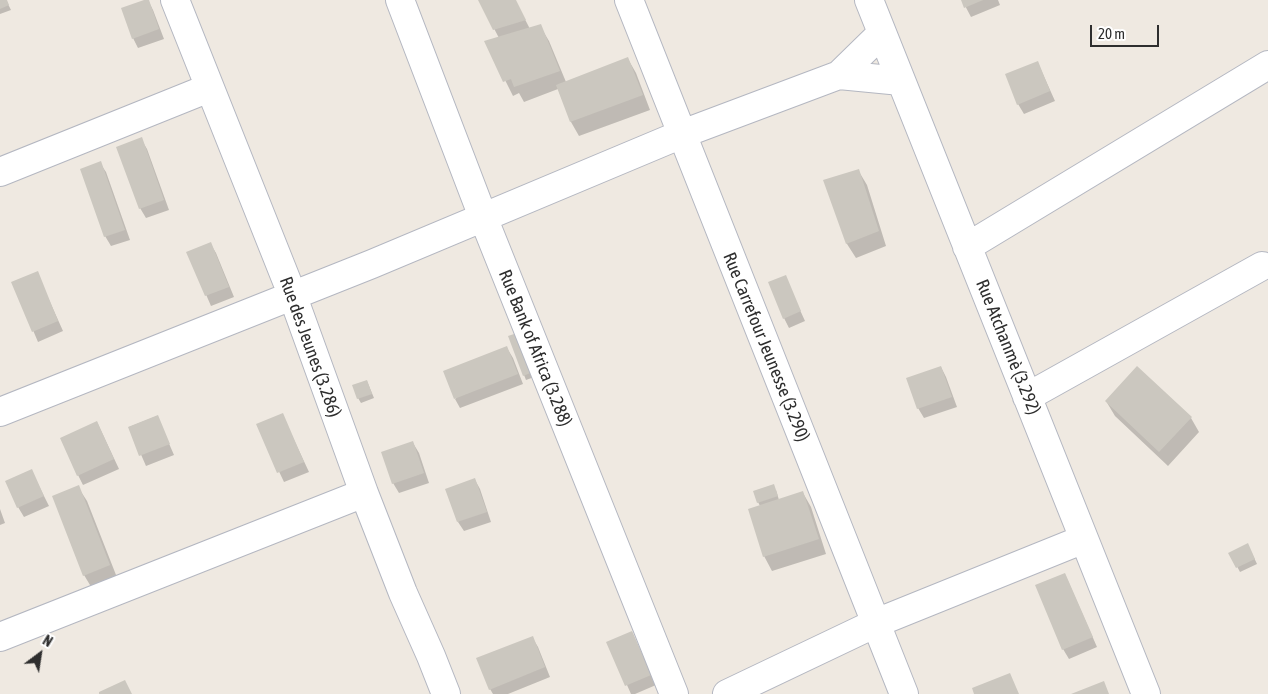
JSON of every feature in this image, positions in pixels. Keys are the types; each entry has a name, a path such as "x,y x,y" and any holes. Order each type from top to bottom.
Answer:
{"street":[{"name":"Rue des Jeunes (3.286)","path":"175,0 292,294 364,492 403,592 446,694"},
{"name":"Rue Bank of Africa (3.288)","path":"400,0 483,217 674,694"},
{"name":"Rue Carrefour Jeunesse (3.290)","path":"629,0 904,694"},
{"name":"Rue Atchanmè (3.292)","path":"869,0 1146,694"},
{"path":"0,412 292,294 372,264 682,134 839,75 882,33"},
{"path":"967,246 1268,65"},
{"path":"839,75 901,82"},
{"path":"0,172 210,88"},
{"path":"1027,397 1262,266"},
{"path":"0,637 364,492"},
{"path":"726,694 876,623 1084,539"}],"building":[{"path":"0,0 7,0 9,5 0,9"},
{"path":"149,0 159,29 132,39 121,8"},
{"path":"478,0 516,0 526,20 493,30"},
{"path":"961,0 983,0 964,8"},
{"path":"541,24 560,71 514,87 511,79 503,82 484,41"},
{"path":"628,57 643,95 570,122 556,85"},
{"path":"1038,61 1050,91 1017,105 1005,74"},
{"path":"142,137 164,200 139,209 116,147"},
{"path":"101,161 125,230 104,237 80,169"},
{"path":"859,169 879,231 846,244 823,180"},
{"path":"211,242 229,287 205,296 186,252"},
{"path":"38,271 58,321 32,332 11,282"},
{"path":"786,275 801,311 783,319 768,282"},
{"path":"520,332 535,371 523,376 508,336"},
{"path":"507,346 518,374 454,399 443,371"},
{"path":"941,366 952,397 917,409 906,378"},
{"path":"1137,366 1192,417 1159,452 1105,401"},
{"path":"367,380 372,394 357,399 352,385"},
{"path":"283,413 304,462 277,473 256,424"},
{"path":"158,415 170,444 139,456 128,427"},
{"path":"97,421 114,459 77,476 60,438"},
{"path":"413,441 424,473 392,484 381,452"},
{"path":"32,469 44,496 17,508 5,481"},
{"path":"475,478 487,512 457,522 445,489"},
{"path":"774,484 778,496 757,503 753,491"},
{"path":"79,485 110,565 83,576 52,496"},
{"path":"803,491 819,539 763,557 748,509"},
{"path":"1248,543 1255,559 1236,568 1228,553"},
{"path":"1065,573 1093,637 1062,650 1035,585"},
{"path":"632,631 651,675 625,686 606,642"},
{"path":"533,636 545,667 489,690 476,658"},
{"path":"1010,673 1019,694 974,694 972,688"},
{"path":"125,680 132,694 99,694 99,692"},
{"path":"1104,681 1109,694 1071,694"}]}
